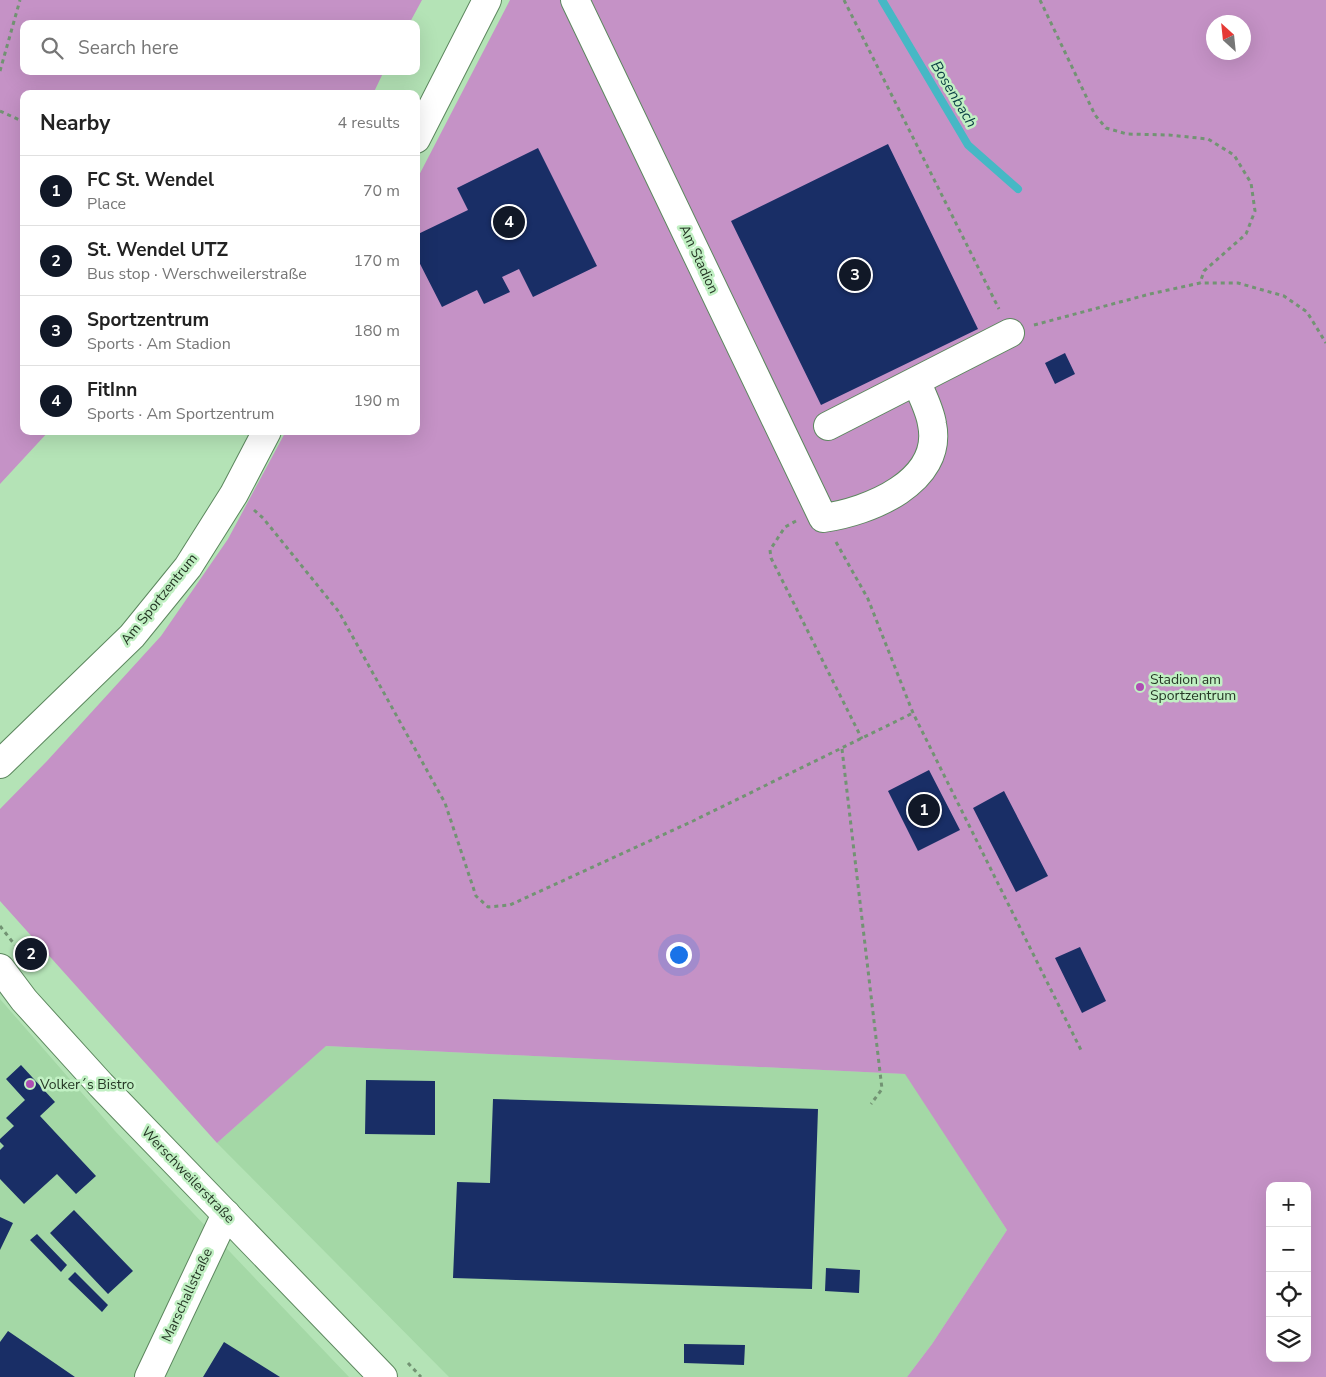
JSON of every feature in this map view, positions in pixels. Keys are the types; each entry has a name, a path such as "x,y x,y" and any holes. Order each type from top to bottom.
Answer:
{"street":[{"path":"420,131 487,0"},
{"name":"Am Stadion","path":"575,0 823,518"},
{"path":"828,426 1010,333"},
{"path":"823,518 843,515 866,507 901,490 921,473 932,448 932,425 916,381"},
{"name":"Am Sportzentrum","path":"3,755 132,636 188,567 234,494 265,435"},
{"name":"Werschweilerstraße","path":"0,968 24,1000 101,1086 383,1377"},
{"name":"Marschallstraße","path":"149,1377 226,1214"}],"path":[{"path":"0,70 20,0"},
{"path":"844,0 1010,333"},
{"path":"1040,0 1095,115 1106,128 1127,134 1169,135 1208,139 1234,155 1251,182 1255,211 1246,234 1204,271 1200,283"},
{"path":"0,111 20,120"},
{"path":"1053,319 1200,283 1238,283 1284,296 1307,312 1326,344"},
{"path":"234,494 263,518 339,612 445,803 476,896 488,908 510,905 693,821 913,713"},
{"path":"862,739 771,558 770,550 785,527 802,518 823,518 868,599 913,713 1081,1050"},
{"path":"842,749 882,1089 871,1104"}],"shaded area":[{"path":"0,0 422,0 411,20 20,20 20,75 382,75 375,90 20,90 20,435 45,435 0,484"},
{"path":"510,0 1326,0 1326,1377 907,1377 932,1344 1007,1230 905,1074 326,1046 217,1143 0,901 0,809 47,761 161,636 228,539 284,435 420,435 420,173"},
{"path":"0,999 115,1131 349,1377 0,1377"},
{"path":"325,1046 906,1074 1007,1230 932,1344 907,1377 449,1377 217,1143"}],"building":[{"path":"888,144 978,329 821,405 731,221"},
{"path":"538,148 597,266 533,297 519,269 502,277 510,292 484,304 477,290 442,307 420,264 420,233 468,210 457,188"},
{"path":"1065,353 1075,374 1055,384 1045,363"},
{"path":"929,770 960,830 918,851 888,791"},
{"path":"1004,791 1048,876 1016,892 973,808"},
{"path":"1080,947 1106,1001 1082,1013 1055,958"},
{"path":"21,1065 55,1102 40,1116 96,1176 76,1194 57,1174 24,1204 0,1179 0,1150 4,1146 0,1139 14,1126 6,1118 25,1100 6,1079"},
{"path":"366,1080 435,1081 435,1135 365,1134"},
{"path":"493,1099 818,1109 812,1289 453,1278 457,1182 490,1183"},
{"path":"74,1210 133,1271 108,1294 50,1233"},
{"path":"0,1217 13,1223 0,1250"},
{"path":"37,1234 67,1265 61,1272 30,1240"},
{"path":"826,1268 860,1270 859,1293 825,1291"},
{"path":"75,1272 108,1305 102,1312 68,1279"},
{"path":"8,1331 75,1377 0,1377 0,1342"},
{"path":"224,1342 280,1377 203,1377"},
{"path":"684,1344 745,1345 744,1365 684,1363"}],"waterway":[{"name":"Bosenbach","path":"882,0 968,145 1018,189"}],"place":[{"name":"FitInn","path":"509,222"},
{"name":"Sportzentrum","path":"855,275"},
{"name":"Stadion am Sportzentrum","path":"1140,687"},
{"name":"FC St. Wendel","path":"924,810"},
{"name":"St. Wendel UTZ","path":"31,954"},
{"name":"Volker´s Bistro","path":"30,1084"}]}
